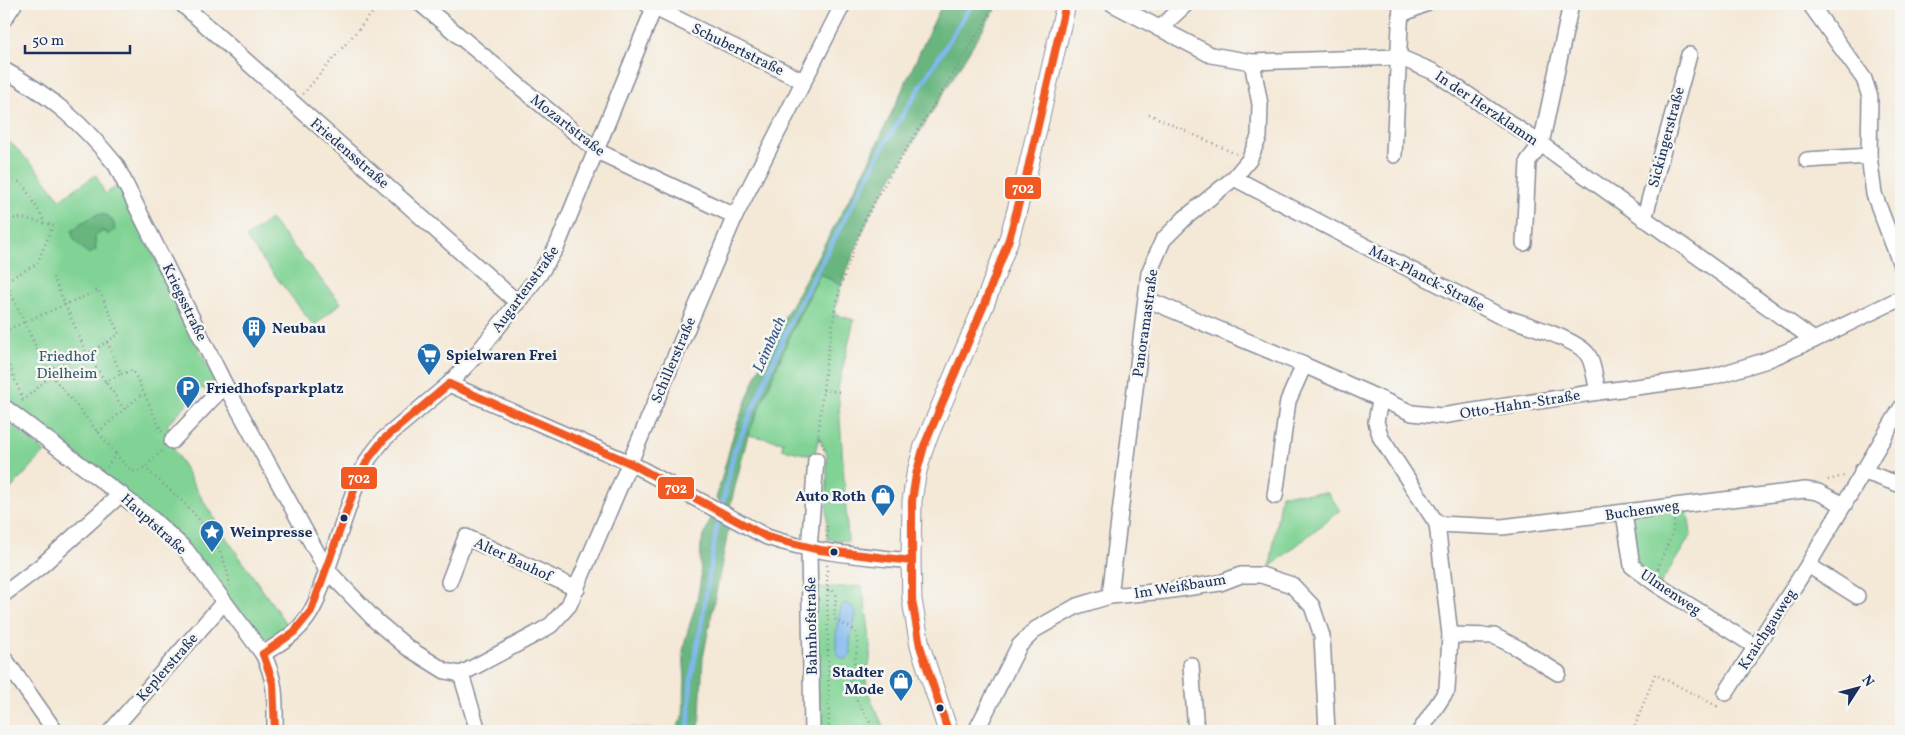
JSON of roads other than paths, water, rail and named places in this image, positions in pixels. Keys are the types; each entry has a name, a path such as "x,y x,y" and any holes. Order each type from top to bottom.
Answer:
{"main road":[{"path":"948,731 920,646 912,600 912,501 916,475 924,446 984,305 1009,239 1026,177 1066,4"}],"street":[{"path":"4,20 14,4"},
{"name":"Friedensstraße","path":"182,4 518,303"},
{"name":"Mozartstraße","path":"421,4 597,151 734,216"},
{"name":"Schillerstraße","path":"461,674 523,642 551,625 569,605 734,216 843,4"},
{"name":"In der Herzklamm","path":"1113,4 1211,55 1252,62 1399,56 1434,72 1542,144 1814,340"},
{"path":"1159,29 1186,4"},
{"path":"1394,155 1401,10 1425,4"},
{"path":"1524,243 1528,161 1542,144 1571,4"},
{"path":"1810,4 1864,79 1870,97 1869,156 1874,194 1901,265"},
{"name":"Augartenstraße","path":"264,654 293,634 309,618 358,479 369,458 384,439 448,384 476,355 518,303 557,246 597,151 650,6"},
{"name":"Schubertstraße","path":"650,6 803,81"},
{"name":"Sickingerstraße","path":"1644,219 1689,55"},
{"name":"Panoramastraße","path":"1110,596 1149,273 1163,240 1184,218 1234,178 1250,160 1259,137 1260,104 1252,62"},
{"name":"Kriegsstraße","path":"4,70 30,84 62,107 93,137 116,165 225,385 326,569 376,621 402,644 445,671 461,674"},
{"path":"1807,160 1869,156"},
{"name":"Max-Planck-Straße","path":"1234,178 1500,316 1537,327 1581,347 1588,355 1598,392"},
{"name":"Otto-Hahn-Straße","path":"1146,299 1304,365 1412,413 1441,416 1598,392 1712,378 1764,361 1814,340 1901,298"},
{"path":"1275,496 1288,401 1304,365"},
{"path":"448,384 630,463 767,537 827,552 911,561"},
{"path":"170,443 225,385"},
{"path":"1380,400 1376,422 1381,438 1437,524 1450,635 1447,690 1420,731"},
{"name":"Hauptstraße","path":"4,407 121,494 150,517 186,550 264,654 275,685 274,731"},
{"name":"Kraichgauweg","path":"1726,693 1808,565 1901,408"},
{"name":"Bahnhofstraße","path":"812,731 809,548 816,460"},
{"path":"1862,471 1901,485"},
{"name":"Buchenweg","path":"1437,524 1502,527 1805,490 1818,492 1844,505"},
{"path":"4,594 41,566 121,494"},
{"name":"Ulmenweg","path":"1624,513 1632,566 1653,582 1756,647"},
{"name":"Alter Bauhof","path":"449,582 466,537 577,589"},
{"path":"1808,565 1857,596"},
{"name":"Im Weißbaum","path":"976,731 1019,646 1036,629 1077,606 1110,596 1183,588 1220,582 1241,575 1261,575 1292,585 1312,606 1322,636 1328,731"},
{"name":"Keplerstraße","path":"111,731 224,602"},
{"path":"1450,635 1494,636 1518,648 1558,673"},
{"path":"4,658 55,731"},
{"path":"1191,665 1196,731"},
{"path":"461,674 478,731"}],"water":[{"path":"846,603 855,609 856,614 850,640 851,655 844,660 837,655 836,636 840,611 842,605"}],"waterway":[{"name":"Leimbach","path":"688,731 691,679 716,533 734,452 792,318 887,140 972,4"}],"place":[{"name":"Neubau","path":"254,349"},
{"name":"Spielwaren Frei","path":"429,376"},
{"name":"Friedhofsparkplatz","path":"188,409"},
{"name":"Auto Roth","path":"883,517"},
{"name":"Weinpresse","path":"212,553"},
{"name":"Stadter Mode","path":"901,702"}],"park label":[{"name":"Friedhof Dielheim","path":"67,364"}]}
